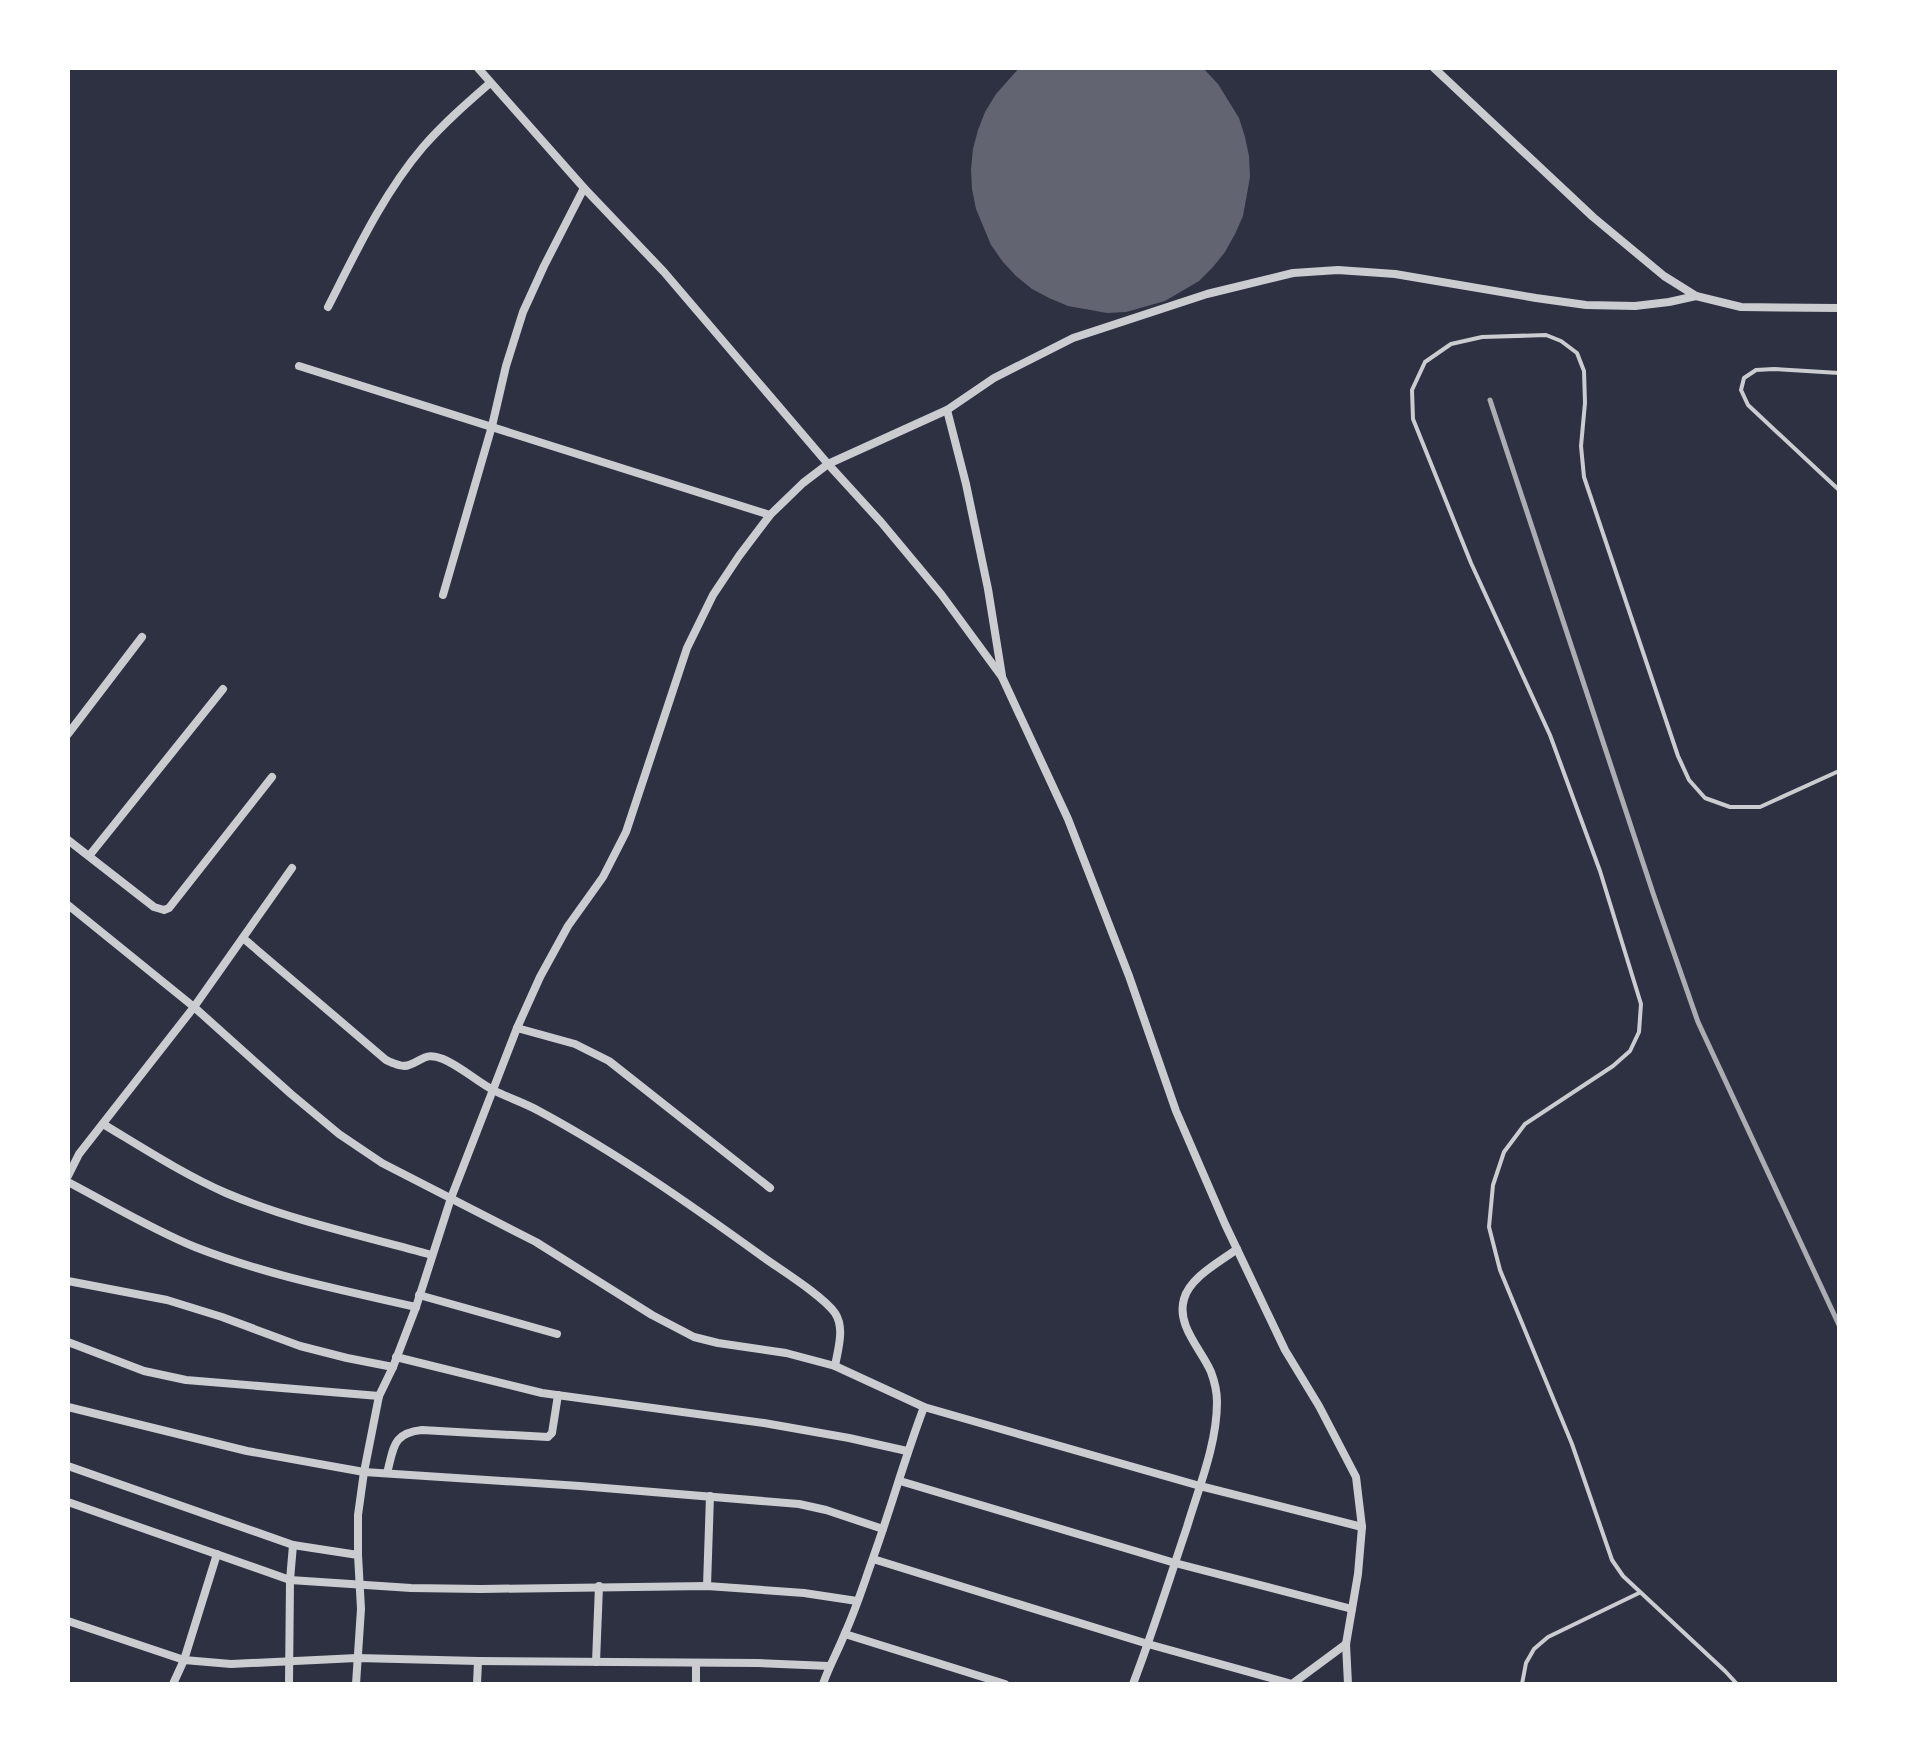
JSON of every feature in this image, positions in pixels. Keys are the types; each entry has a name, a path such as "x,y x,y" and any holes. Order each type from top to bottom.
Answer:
{"street":[{"path":"478,68 584,188 664,272 881,522 941,594 1002,677 1068,819 1129,976 1176,1111 1237,1249 1285,1350 1356,1477 1362,1527 1358,1574 1346,1644 1348,1684"},
{"path":"1434,68 1593,217 1664,276 1696,296 1741,307 1839,308"},
{"path":"328,307 369,228 400,178 447,121 490,83"},
{"path":"443,595 523,312 584,188"},
{"path":"356,1684 360,1638 358,1515 379,1396 416,1307 451,1198 517,1028 568,926 603,877 626,832 687,648 713,595 770,515 828,464 947,410 994,378 1073,338 1207,294 1293,273 1338,270 1395,274 1586,305 1635,306 1696,296"},
{"path":"299,366 770,515"},
{"path":"947,410 988,589 1002,677"},
{"path":"68,734 142,637"},
{"path":"89,856 223,689"},
{"path":"68,840 154,907 164,910 169,908 272,777"},
{"path":"68,1176 79,1154 194,1007 292,868"},
{"path":"68,905 194,1007 339,1134 382,1163 536,1242 652,1315 694,1337 786,1353 835,1366 924,1407 1200,1486 1362,1527"},
{"path":"243,938 386,1060 402,1066 433,1056 444,1060 492,1090 537,1109 659,1184 718,1225 836,1314 840,1326 835,1366"},
{"path":"517,1028 575,1044 609,1061 770,1188"},
{"path":"103,1124 174,1167 228,1193 297,1218 432,1255"},
{"path":"68,1182 153,1228 256,1268 416,1307"},
{"path":"1133,1684 1213,1439 1217,1401 1212,1373 1186,1327 1184,1299 1200,1277 1237,1249"},
{"path":"68,1281 167,1300 300,1346 393,1367"},
{"path":"419,1295 557,1334"},
{"path":"68,1342 144,1371 186,1380 379,1396"},
{"path":"396,1357 558,1395 764,1423 907,1451"},
{"path":"387,1473 396,1443 409,1432 422,1430 548,1437 552,1433 558,1395"},
{"path":"68,1407 247,1451 364,1472 799,1504 883,1529"},
{"path":"823,1684 873,1559 924,1407"},
{"path":"68,1466 293,1545 358,1555"},
{"path":"900,1481 1175,1563 1352,1609"},
{"path":"707,1586 710,1496"},
{"path":"69,1506 290,1580 481,1589 707,1586 804,1593 857,1601"},
{"path":"289,1684 293,1545"},
{"path":"173,1684 184,1660 217,1554"},
{"path":"873,1559 1148,1644 1292,1684 1346,1644"},
{"path":"596,1662 599,1586"},
{"path":"68,1621 184,1660 231,1664 357,1658 829,1666"},
{"path":"845,1634 1005,1684"},
{"path":"477,1684 478,1661"},
{"path":"696,1663 696,1684"}],"lane":[{"path":"1737,1684 1623,1576 1612,1560 1572,1444 1500,1270 1489,1227 1493,1185 1504,1152 1525,1124 1613,1066 1630,1051 1639,1032 1641,1004 1600,871 1560,761 1471,563 1413,419 1412,390 1425,362 1451,344 1482,337 1546,335 1577,353 1584,371 1581,446 1584,477 1678,756 1689,780 1705,798 1730,807 1760,807 1839,771"},
{"path":"1839,373 1756,370 1744,378 1741,390 1748,405 1839,490"},
{"path":"1522,1684 1526,1663 1534,1649 1548,1637 1640,1592"}],"building":[{"path":"1019,68 1203,68 1218,84 1239,118 1249,156 1250,177 1243,216 1235,234 1225,252 1199,281 1165,301 1126,312 1107,313 1068,306 1049,298 1032,289 1003,262 991,245 976,209 971,169 973,149 985,112"}],"railway":[{"path":"1490,400 1698,1022 1839,1325"}]}
